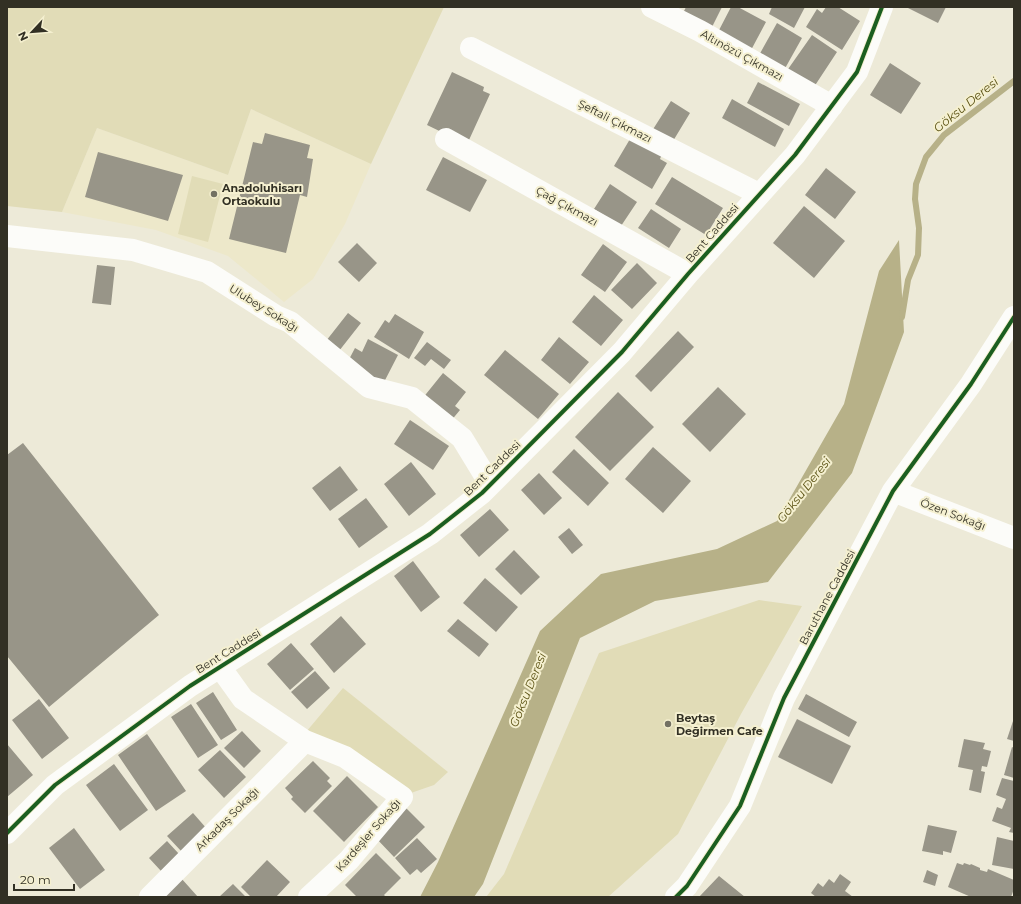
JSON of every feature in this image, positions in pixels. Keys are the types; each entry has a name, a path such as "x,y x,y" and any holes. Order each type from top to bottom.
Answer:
{"street":[{"name":"Altınözü Çıkmazı","path":"652,7 700,31 832,106"},
{"name":"Bent Caddesi","path":"7,833 54,785 190,686 430,534 490,484 622,352 758,194 795,155 857,72 880,8"},
{"name":"Şeftali Çıkmazı","path":"471,48 758,194"},
{"name":"Çağ Çıkmazı","path":"446,139 688,274"},
{"name":"Ulubey Sokağı","path":"7,236 133,250 207,272 276,316 290,322 369,388 412,398 462,438 490,484"},
{"name":"Baruthane Caddesi","path":"676,897 687,886 740,806 784,698 893,491 971,384 1014,317"},
{"name":"Özen Sokağı","path":"893,491 1014,538"},
{"name":"Kardeşler Sokağı","path":"220,666 243,699 305,741 345,758 402,797 349,860 309,897"},
{"name":"Arkadaş Sokağı","path":"150,897 305,741"}],"shaded area":[{"path":"7,7 444,7 371,164 251,109 228,175 97,128 62,212 7,206"},
{"name":"Anadoluhisarı Ortaokulu","path":"251,109 371,164 345,224 313,279 284,302 228,256 156,230 62,212 97,128 228,175"},
{"path":"192,176 223,184 208,242 178,234"},
{"path":"759,600 802,606 741,714 678,834 608,897 486,897 504,874 599,653"},
{"path":"343,688 448,772 434,785 408,794 306,732"}],"water":[{"path":"899,240 904,332 852,473 768,582 655,601 580,638 483,884 474,897 420,897 438,862 540,631 601,574 717,549 777,521 844,404 879,271"}],"building":[{"path":"686,7 722,7 710,31 681,17"},
{"path":"731,7 738,7 766,22 750,52 717,34"},
{"path":"772,7 805,7 794,28 769,14"},
{"path":"826,7 838,7 860,21 842,50 806,27 817,9 822,13"},
{"path":"906,7 946,7 938,23"},
{"path":"777,23 802,38 783,72 758,57"},
{"path":"812,35 837,52 812,90 786,72"},
{"path":"890,63 921,83 901,114 870,95"},
{"path":"452,72 484,87 483,91 490,94 469,140 458,140 427,125"},
{"path":"758,82 800,104 789,126 747,103"},
{"path":"732,99 784,129 775,147 722,118"},
{"path":"671,101 690,113 670,146 650,134"},
{"path":"265,133 310,145 307,158 313,159 307,197 300,195 286,253 229,239 253,142 262,144"},
{"path":"630,139 662,154 660,159 667,163 652,189 614,166"},
{"path":"98,152 183,175 168,221 85,197"},
{"path":"443,157 487,180 470,212 426,190"},
{"path":"826,168 856,192 835,219 805,195"},
{"path":"672,177 723,208 706,235 655,204"},
{"path":"610,184 637,202 621,226 594,209"},
{"path":"804,206 845,241 814,278 773,243"},
{"path":"651,209 681,229 669,248 638,228"},
{"path":"357,243 377,263 359,282 338,262"},
{"path":"603,244 627,262 605,292 581,275"},
{"path":"637,263 657,283 632,309 611,290"},
{"path":"97,265 115,267 111,305 92,303"},
{"path":"594,295 623,320 601,346 572,322"},
{"path":"348,313 361,323 339,351 326,341"},
{"path":"395,314 424,332 409,359 374,337 385,320 389,323"},
{"path":"678,331 694,347 651,392 635,376"},
{"path":"559,337 589,362 570,384 541,360"},
{"path":"368,339 398,355 382,386 345,367 355,348 362,352"},
{"path":"427,342 451,360 444,369 431,359 425,366 414,358"},
{"path":"505,350 559,394 538,419 484,375"},
{"path":"443,373 466,392 455,406 460,410 450,422 422,399"},
{"path":"718,387 746,414 710,452 682,424"},
{"path":"618,392 654,427 610,471 575,437"},
{"path":"410,420 449,446 433,470 394,444"},
{"path":"23,443 159,615 49,707 7,656 7,455"},
{"path":"653,447 691,481 663,513 625,479"},
{"path":"574,449 609,483 588,506 552,472"},
{"path":"411,462 436,494 409,516 384,484"},
{"path":"340,466 358,490 330,511 312,488"},
{"path":"539,473 562,498 544,515 521,490"},
{"path":"366,498 388,527 359,548 338,519"},
{"path":"490,509 509,530 479,557 460,535"},
{"path":"569,528 583,545 572,554 558,537"},
{"path":"514,550 540,577 521,595 495,569"},
{"path":"413,561 440,597 421,612 394,576"},
{"path":"485,578 518,607 496,632 463,603"},
{"path":"341,616 366,644 334,673 310,644"},
{"path":"458,619 489,644 479,657 447,631"},
{"path":"291,643 314,669 290,690 267,664"},
{"path":"315,671 330,688 307,709 291,692"},
{"path":"213,692 237,730 221,740 196,703"},
{"path":"806,694 857,722 849,737 798,709"},
{"path":"39,699 69,738 42,759 12,720"},
{"path":"191,704 218,745 198,758 171,717"},
{"path":"1014,718 1014,741 1007,739"},
{"path":"797,719 851,746 832,784 778,757"},
{"path":"242,731 261,751 244,768 224,748"},
{"path":"147,734 186,791 156,811 118,755"},
{"path":"964,739 985,743 983,749 991,751 987,767 982,766 981,771 985,772 981,793 969,790 973,770 958,767"},
{"path":"7,744 33,775 7,797"},
{"path":"1012,747 1014,748 1014,778 1004,775"},
{"path":"220,750 246,777 224,798 198,770"},
{"path":"313,761 330,778 327,781 332,786 305,813 291,799 293,797 285,788"},
{"path":"114,764 148,810 120,831 86,785"},
{"path":"347,776 378,807 344,842 313,811"},
{"path":"1002,778 1014,781 1014,833 1009,832 1011,828 992,821 997,807 1002,809 1006,799 996,795"},
{"path":"405,807 425,827 394,857 375,837"},
{"path":"193,813 207,829 182,852 167,836"},
{"path":"928,825 957,831 951,853 943,851 943,855 922,851"},
{"path":"74,828 105,870 80,889 49,848"},
{"path":"997,837 1014,841 1014,869 992,865"},
{"path":"417,838 437,859 421,873 417,869 410,875 395,858"},
{"path":"167,841 179,854 161,871 149,858"},
{"path":"376,853 401,878 384,895 386,897 357,897 345,885"},
{"path":"267,860 290,882 276,897 251,897 241,887"},
{"path":"957,863 963,865 964,863 971,864 980,868 980,870 987,872 988,869 1014,880 1014,889 1011,897 971,897 948,887"},
{"path":"927,870 938,875 935,886 923,882"},
{"path":"840,874 851,882 845,891 853,897 816,897 811,893 818,883 823,887 829,879 834,883"},
{"path":"719,876 745,897 699,897"},
{"path":"181,878 198,897 159,897"},
{"path":"233,884 246,897 219,897"}],"waterway":[{"name":"Göksu Deresi","path":"902,317 908,280 918,255 919,228 915,199 916,184 926,157 944,135 1014,81"}],"cycle path":[{"path":"7,833 55,785 190,686 430,534 482,493 622,352 688,274 795,155 857,72 882,7"},
{"path":"676,897 687,886 740,806 784,698 893,491 971,384 1014,317"}],"place":[{"name":"Anadoluhisarı Ortaokulu","path":"214,194"},
{"name":"Beytaş Değirmen Cafe","path":"668,724"}]}
